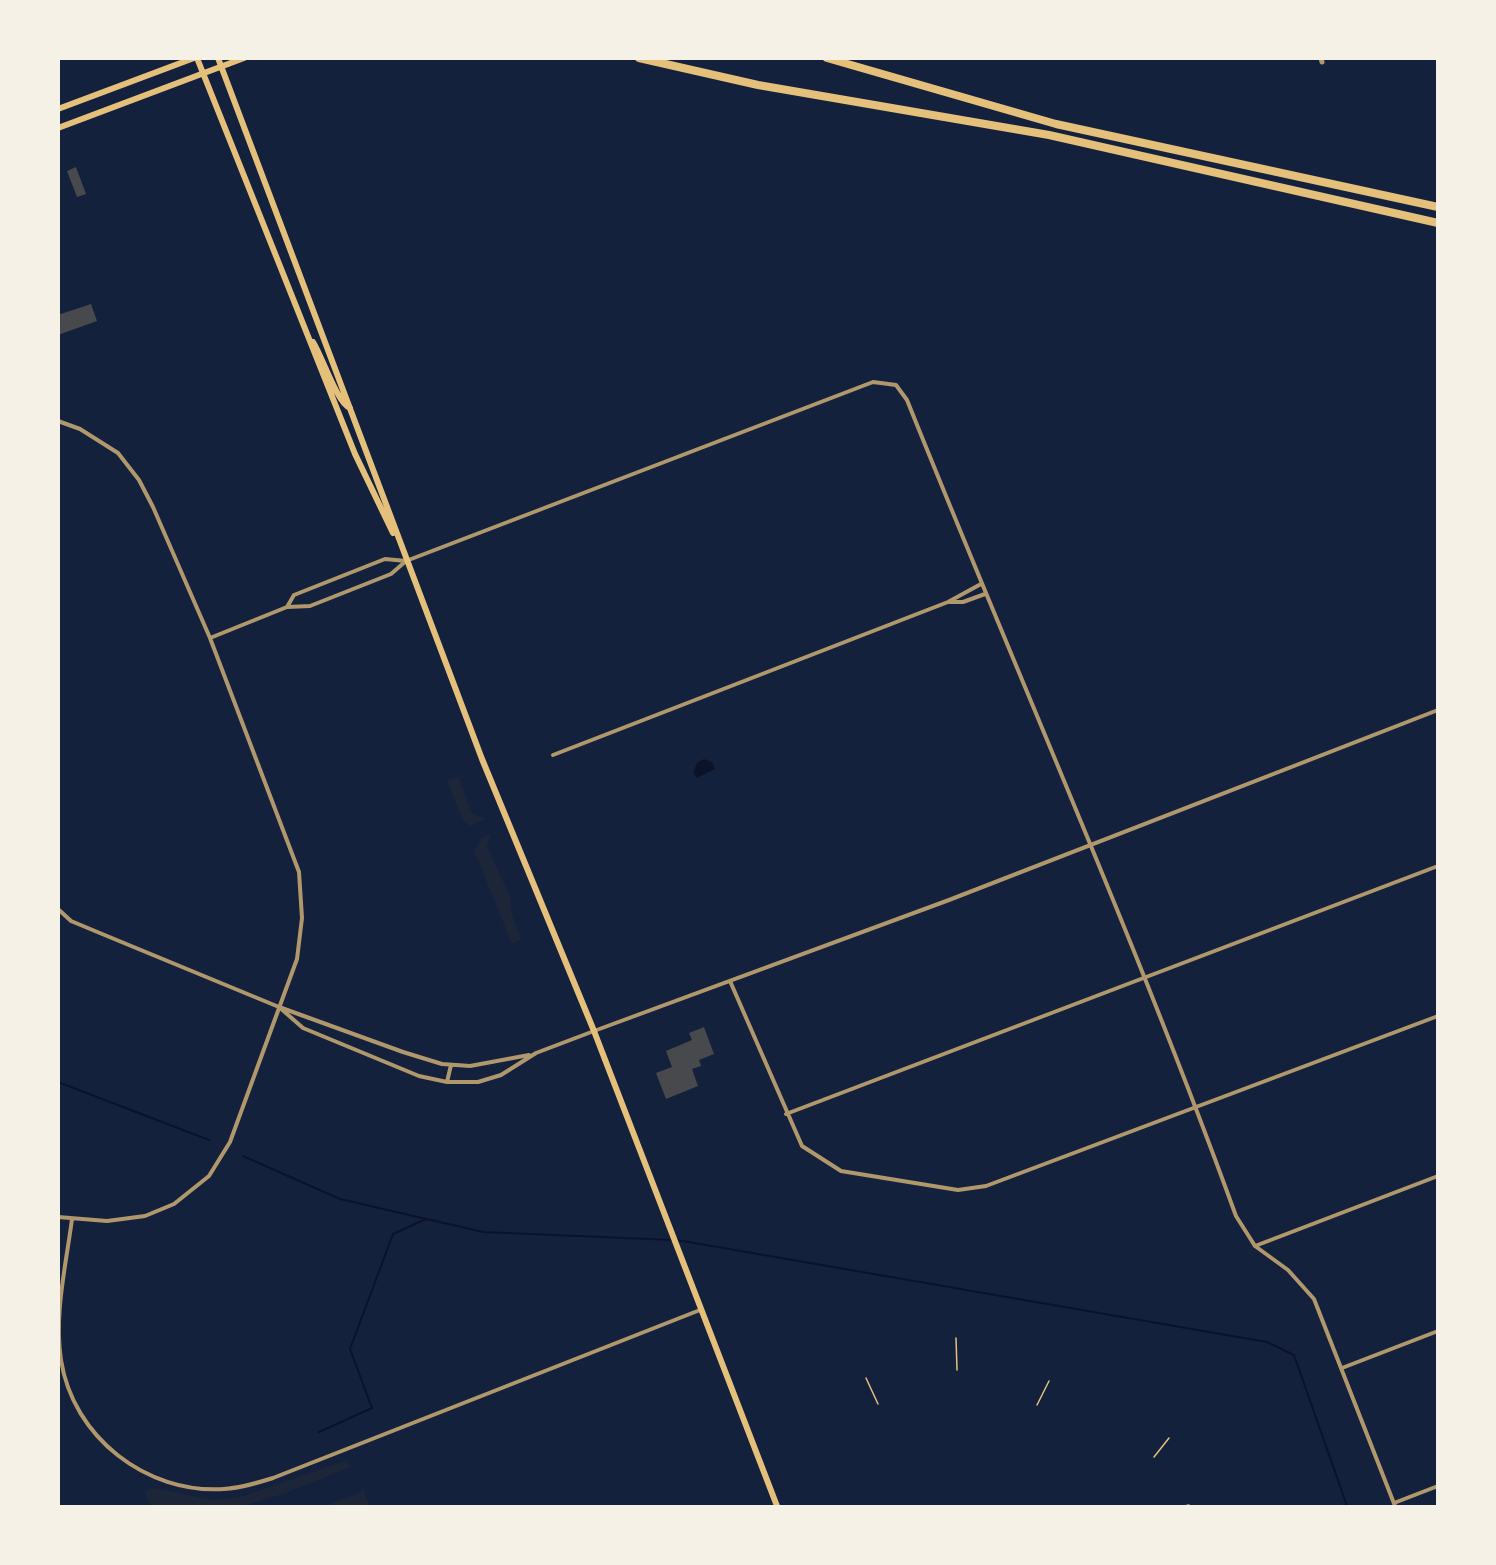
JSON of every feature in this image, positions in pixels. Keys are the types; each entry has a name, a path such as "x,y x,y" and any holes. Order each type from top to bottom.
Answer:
{"highway":[{"path":"639,58 758,85 1049,135 1437,223"},
{"path":"827,58 1056,124 1437,207"}],"main road":[{"path":"58,109 195,58 355,454 406,561"},
{"path":"218,58 482,759 594,1031 669,1231 777,1506"},
{"path":"58,128 244,58"},
{"path":"306,332 322,356 341,401 350,408"}],"street":[{"path":"210,638 287,607 310,606 391,574 406,561 873,382 896,385 907,400 1144,976 1197,1108 1236,1216 1256,1246 1288,1270 1314,1299 1395,1504 1437,1486"},
{"path":"58,421 80,429 118,453 139,480 210,638 299,872 302,918 297,959 230,1142 218,1164 200,1186 174,1204 145,1216 107,1221 58,1217"},
{"path":"287,607 294,595 385,560 406,561"},
{"path":"553,755 948,602 981,584"},
{"path":"948,602 963,602 985,594"},
{"path":"58,909 72,921 279,1007 401,1052 451,1065 470,1066 536,1053 1090,846 1437,710"},
{"path":"786,1114 1437,866"},
{"path":"730,981 786,1114 802,1146 841,1171 958,1190 986,1186 1437,1016"},
{"path":"279,1007 303,1028 419,1076 447,1082 478,1082 501,1075 536,1053"},
{"path":"447,1082 451,1065"},
{"path":"1256,1246 1437,1176"},
{"path":"72,1219 59,1331 62,1362 72,1397 90,1427 123,1460 143,1473 180,1486 224,1489 273,1478 700,1310"},
{"path":"1342,1368 1437,1331"}],"path":[{"path":"956,1338 957,1370"},
{"path":"866,1378 878,1404"},
{"path":"1037,1405 1049,1381"},
{"path":"1154,1457 1169,1438"},
{"path":"1184,1506 1189,1505"}],"shaded area":[{"path":"704,759 712,762 715,769 697,778 693,773 697,763"},
{"path":"459,777 472,814 487,818 471,826 463,821 447,780"},
{"path":"491,834 487,847 510,896 511,912 521,939 512,944 474,850 481,838"},
{"path":"347,1460 350,1467 286,1493 246,1505 151,1506 144,1491 153,1488 213,1500 241,1497"},
{"path":"360,1482 370,1506 324,1506 362,1492"}],"building":[{"path":"76,167 86,194 77,197 67,171"},
{"path":"91,304 97,321 58,335 58,315"},
{"path":"704,1027 714,1054 699,1060 701,1066 692,1069 698,1086 666,1099 656,1073 672,1067 666,1051 692,1040 689,1033"}],"waterway":[{"path":"58,1082 209,1140"},
{"path":"243,1156 340,1199 483,1232 672,1240"},
{"path":"319,1432 372,1408 350,1349 393,1234 426,1219"},
{"path":"677,1240 1267,1342 1294,1355 1347,1506"}]}
